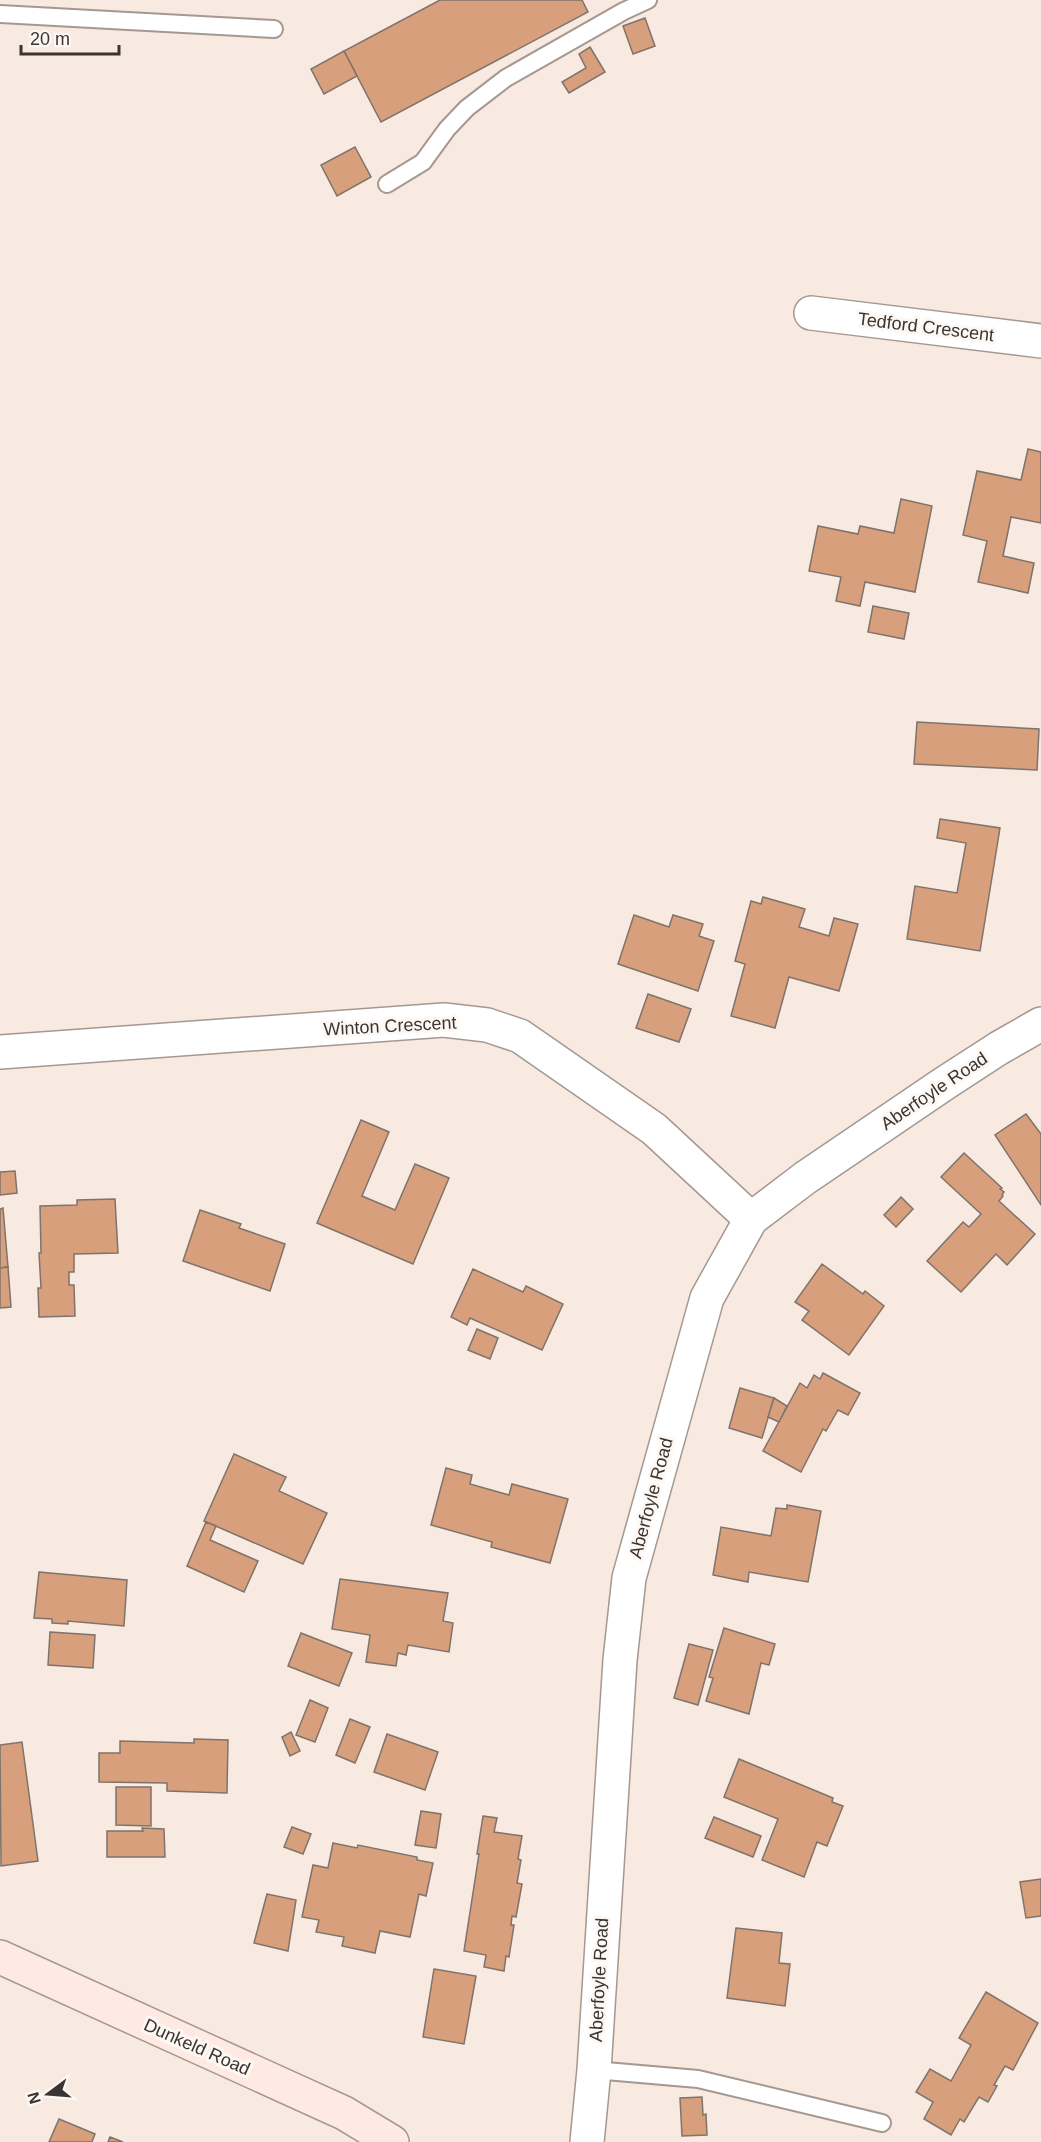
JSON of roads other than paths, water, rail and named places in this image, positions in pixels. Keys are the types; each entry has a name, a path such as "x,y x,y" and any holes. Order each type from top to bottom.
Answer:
{"main road":[{"name":"Dunkeld Road","path":"0,1957 344,2114 392,2142"}],"street":[{"name":"Tedford Crescent","path":"812,313 1041,341"},
{"name":"Winton Crescent","path":"0,1052 444,1020 487,1025 520,1036 654,1129 751,1219"},
{"name":"Aberfoyle Road","path":"587,2142 594,2070 620,1660 629,1578 707,1298 751,1219 805,1178 936,1089 1041,1024"}],"lane":[{"path":"387,184 423,162 447,129 467,108 506,78 624,11 648,0"},
{"path":"0,14 274,29"},
{"path":"594,2070 698,2079 882,2123"}]}
